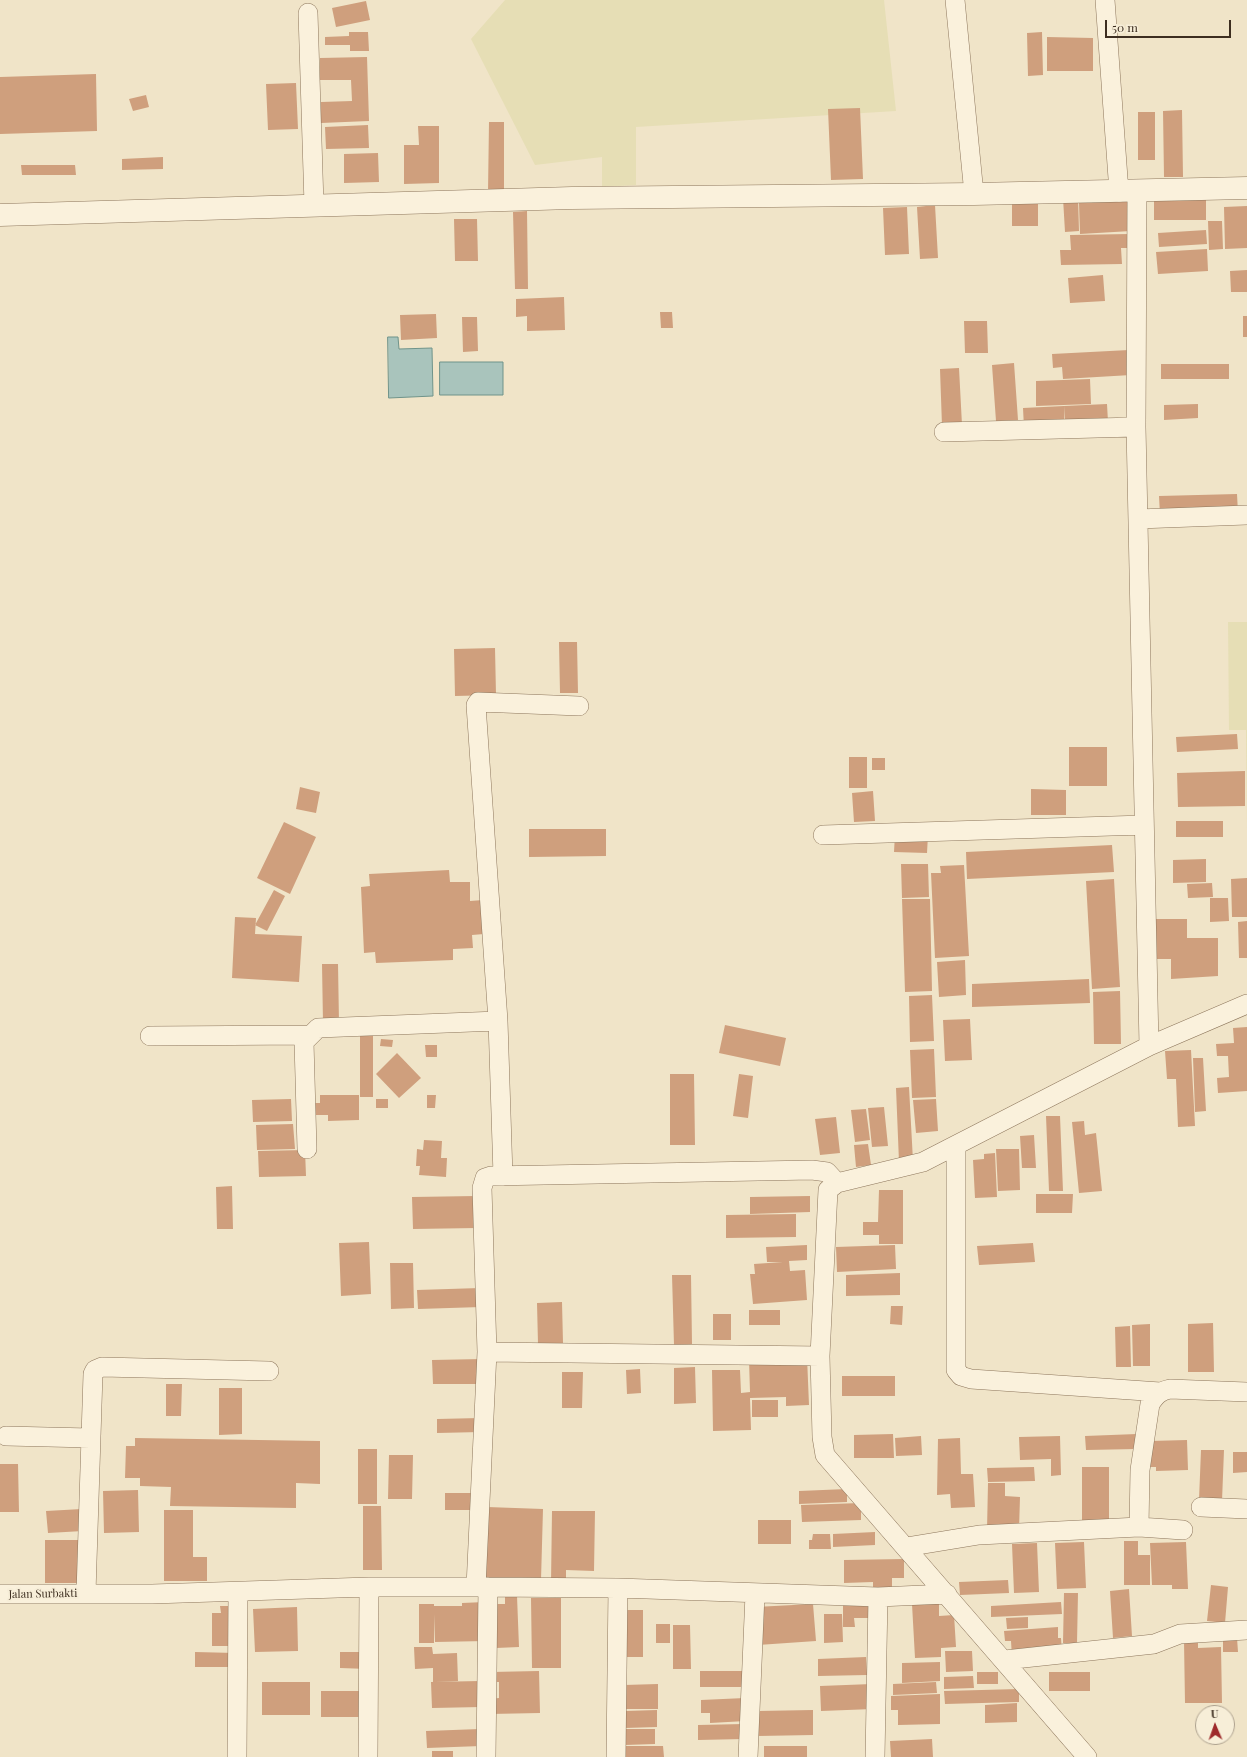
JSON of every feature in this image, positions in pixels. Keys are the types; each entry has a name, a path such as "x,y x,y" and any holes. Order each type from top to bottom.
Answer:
{"street":[{"path":"955,0 974,194"},
{"path":"1105,0 1128,191 1136,427 1149,1046"},
{"path":"308,14 314,205"},
{"path":"0,215 572,198 974,194 1247,188"},
{"path":"944,432 1136,427"},
{"path":"1138,519 1247,515"},
{"path":"503,1176 498,1021 476,706 478,702 579,706"},
{"path":"823,835 1144,825"},
{"path":"1087,1757 1005,1660 825,1455 822,1437 820,1356 828,1190 837,1183 923,1162 1149,1046 1247,1004"},
{"path":"307,1150 304,1042 318,1028 498,1021"},
{"path":"150,1036 310,1035"},
{"path":"956,1145 956,1370 961,1376 971,1379 1160,1392 1170,1389 1247,1392"},
{"path":"486,1757 482,1587 487,1352 482,1188 485,1178 491,1176 812,1170 827,1172 837,1183"},
{"path":"487,1352 820,1356"},
{"path":"86,1593 93,1374 97,1368 269,1371"},
{"path":"1139,1526 1140,1470 1150,1404 1160,1392"},
{"path":"6,1436 90,1438"},
{"path":"1201,1507 1247,1509"},
{"path":"906,1547 979,1535 1139,1526 1183,1530"},
{"path":"368,1757 369,1587"},
{"name":"Jalan Surbakti","path":"0,1594 238,1593 369,1587 618,1588 754,1594 878,1597 947,1594"},
{"path":"616,1757 618,1588"},
{"path":"237,1757 238,1593"},
{"path":"748,1757 754,1594"},
{"path":"875,1757 878,1597"},
{"path":"1005,1660 1154,1644 1180,1634 1247,1630"}],"shaded area":[{"path":"505,0 884,0 896,111 636,127 636,185 602,187 602,157 535,165 471,39"},
{"path":"1228,622 1247,622 1247,831 1246,730 1229,730"}],"water":[{"path":"388,337 398,337 399,349 432,348 433,396 389,398"},
{"path":"440,362 503,362 503,395 440,395"}],"building":[{"path":"366,1 370,20 336,27 332,8"},
{"path":"349,32 368,32 369,51 350,51 350,45 325,45 325,37 349,36"},
{"path":"1042,32 1043,75 1028,76 1027,33"},
{"path":"1047,37 1093,38 1093,71 1047,71"},
{"path":"367,57 369,121 321,123 321,102 352,101 351,80 320,80 320,58"},
{"path":"96,74 97,131 0,134 0,77"},
{"path":"296,83 298,129 268,130 266,84"},
{"path":"146,95 149,107 133,111 129,99"},
{"path":"860,108 863,179 831,180 828,109"},
{"path":"1182,110 1183,177 1164,177 1163,111"},
{"path":"1138,112 1155,112 1155,160 1138,160"},
{"path":"489,122 504,122 504,193 488,192"},
{"path":"368,125 369,148 326,149 325,127"},
{"path":"418,126 439,126 439,183 404,184 404,145 419,145"},
{"path":"378,153 379,182 344,183 344,154"},
{"path":"163,157 163,169 122,170 122,159"},
{"path":"21,165 75,165 76,175 22,175"},
{"path":"1206,195 1206,220 1154,220 1154,196"},
{"path":"1130,196 1131,231 1080,234 1079,203 1092,203 1092,198"},
{"path":"1078,197 1079,231 1065,232 1063,198"},
{"path":"1012,201 1038,202 1038,226 1012,226"},
{"path":"935,205 938,258 920,259 917,207"},
{"path":"1247,206 1247,248 1225,249 1224,207"},
{"path":"907,207 909,254 885,255 883,208"},
{"path":"527,211 528,289 515,289 513,212"},
{"path":"454,219 477,219 478,261 455,261"},
{"path":"1208,221 1222,221 1223,249 1209,250"},
{"path":"1206,230 1207,244 1159,247 1158,233"},
{"path":"1130,234 1130,248 1121,248 1122,264 1061,265 1060,250 1071,250 1070,235"},
{"path":"1207,249 1208,271 1158,274 1156,252"},
{"path":"1247,270 1247,292 1231,292 1230,271"},
{"path":"1103,275 1105,301 1070,303 1068,278"},
{"path":"564,297 565,330 527,331 527,316 516,317 516,299"},
{"path":"660,312 672,312 673,328 661,328"},
{"path":"436,314 437,338 401,340 400,315"},
{"path":"1243,316 1247,316 1247,337 1243,337"},
{"path":"462,317 477,317 478,351 463,352"},
{"path":"964,321 987,321 988,353 965,353"},
{"path":"1129,350 1131,375 1063,379 1062,367 1053,368 1052,354"},
{"path":"1014,363 1018,420 996,421 992,365"},
{"path":"1161,364 1229,364 1229,379 1161,379"},
{"path":"959,368 962,425 942,426 940,369"},
{"path":"1090,379 1091,404 1036,406 1036,381"},
{"path":"1107,404 1108,422 1065,425 1064,406"},
{"path":"1198,404 1198,418 1164,420 1164,405"},
{"path":"1064,406 1064,425 1024,428 1023,408"},
{"path":"1237,494 1238,513 1160,515 1159,496"},
{"path":"559,642 577,642 578,693 560,693"},
{"path":"495,648 496,695 455,696 454,649"},
{"path":"1237,734 1238,749 1177,752 1176,737"},
{"path":"1069,747 1107,747 1107,786 1069,786"},
{"path":"849,757 867,757 867,788 849,788"},
{"path":"872,758 885,758 885,770 872,770"},
{"path":"1245,771 1245,806 1178,807 1177,773"},
{"path":"300,787 320,792 316,813 296,809"},
{"path":"1031,789 1066,790 1066,815 1031,815"},
{"path":"873,791 875,821 854,822 852,793"},
{"path":"1176,821 1223,821 1223,837 1176,837"},
{"path":"284,822 316,837 290,894 257,878"},
{"path":"529,829 606,829 606,856 529,857"},
{"path":"895,834 928,835 927,853 894,852"},
{"path":"1112,845 1114,872 967,879 966,852"},
{"path":"1206,859 1206,882 1173,883 1173,860"},
{"path":"901,864 928,864 929,897 902,898"},
{"path":"964,865 969,956 935,958 931,873 941,873 940,866"},
{"path":"449,870 450,882 470,882 470,901 483,900 484,934 472,935 473,948 453,949 453,960 376,963 375,952 364,953 361,887 370,886 369,874"},
{"path":"1247,878 1247,917 1232,917 1231,879"},
{"path":"1114,879 1120,987 1092,989 1086,881"},
{"path":"1212,883 1213,897 1188,898 1187,884"},
{"path":"274,890 285,896 267,931 255,925"},
{"path":"1210,898 1228,898 1229,921 1210,922"},
{"path":"902,899 930,899 932,991 905,992"},
{"path":"235,917 256,918 255,934 302,936 299,982 232,978"},
{"path":"1150,919 1187,919 1187,938 1218,938 1218,976 1171,979 1171,959 1150,959"},
{"path":"1247,921 1247,958 1239,958 1238,922"},
{"path":"965,960 966,995 939,997 937,962"},
{"path":"322,964 338,964 339,1023 323,1023"},
{"path":"1089,979 1090,1003 972,1007 972,984"},
{"path":"1120,991 1121,1044 1094,1044 1093,992"},
{"path":"932,995 934,1041 910,1042 909,996"},
{"path":"970,1019 972,1060 945,1061 943,1020"},
{"path":"725,1025 786,1038 780,1066 719,1053"},
{"path":"1247,1027 1247,1091 1218,1093 1217,1078 1229,1077 1228,1056 1217,1056 1216,1044 1234,1043 1233,1028"},
{"path":"360,1033 373,1033 373,1097 360,1097"},
{"path":"381,1039 393,1040 392,1047 380,1046"},
{"path":"425,1045 437,1045 437,1057 426,1057"},
{"path":"934,1049 936,1097 912,1098 910,1050"},
{"path":"1191,1050 1195,1126 1178,1127 1176,1079 1167,1079 1165,1051"},
{"path":"397,1053 421,1078 399,1098 376,1074"},
{"path":"1193,1058 1203,1058 1206,1111 1195,1112"},
{"path":"670,1074 694,1074 695,1145 670,1145"},
{"path":"739,1074 753,1076 748,1118 733,1116"},
{"path":"909,1087 913,1161 899,1162 896,1088"},
{"path":"320,1095 359,1095 359,1120 328,1121 328,1115 309,1115 309,1103 320,1103"},
{"path":"427,1095 436,1095 435,1108 427,1108"},
{"path":"291,1099 292,1121 253,1122 252,1100"},
{"path":"376,1099 388,1099 388,1108 376,1108"},
{"path":"936,1099 938,1131 916,1133 913,1100"},
{"path":"884,1107 888,1146 872,1147 868,1108"},
{"path":"866,1109 870,1140 855,1142 851,1110"},
{"path":"1046,1116 1060,1116 1063,1191 1049,1191"},
{"path":"836,1117 840,1153 820,1155 815,1119"},
{"path":"1084,1121 1085,1135 1096,1133 1102,1191 1079,1193 1072,1122"},
{"path":"293,1124 295,1149 257,1150 256,1125"},
{"path":"1034,1135 1036,1168 1022,1168 1020,1136"},
{"path":"424,1140 442,1141 441,1158 447,1158 446,1177 419,1175 420,1166 416,1166 417,1149 423,1150"},
{"path":"868,1144 871,1165 856,1167 854,1145"},
{"path":"996,1149 1019,1149 1020,1190 998,1191"},
{"path":"305,1150 306,1176 259,1177 258,1151"},
{"path":"995,1153 997,1197 975,1198 973,1160 984,1159 984,1154"},
{"path":"232,1186 233,1229 217,1229 216,1187"},
{"path":"879,1190 903,1190 903,1244 879,1244 879,1235 863,1235 863,1222 878,1222"},
{"path":"1036,1194 1073,1194 1072,1213 1036,1213"},
{"path":"476,1196 477,1228 413,1229 412,1197"},
{"path":"810,1196 810,1212 750,1214 750,1197"},
{"path":"796,1214 796,1237 726,1238 726,1215"},
{"path":"369,1242 371,1294 341,1296 339,1243"},
{"path":"1033,1243 1035,1262 979,1265 977,1246"},
{"path":"807,1245 807,1260 789,1261 790,1271 805,1270 807,1300 753,1304 750,1274 755,1274 754,1264 783,1262 767,1262 766,1247"},
{"path":"895,1245 896,1269 837,1272 836,1247"},
{"path":"390,1263 413,1263 414,1308 391,1309"},
{"path":"900,1273 900,1295 846,1296 846,1275"},
{"path":"672,1275 691,1275 692,1344 674,1345"},
{"path":"480,1288 481,1307 418,1309 417,1290"},
{"path":"562,1302 563,1343 538,1344 537,1303"},
{"path":"891,1306 903,1306 902,1325 890,1324"},
{"path":"749,1310 780,1310 780,1325 749,1325"},
{"path":"713,1314 731,1314 731,1340 713,1340"},
{"path":"1213,1323 1214,1372 1188,1372 1188,1324"},
{"path":"1150,1324 1150,1366 1133,1366 1132,1325"},
{"path":"1130,1326 1131,1367 1116,1367 1115,1327"},
{"path":"807,1357 809,1405 786,1406 786,1397 750,1398 751,1430 713,1431 712,1370 740,1370 741,1393 750,1392 749,1359"},
{"path":"483,1359 483,1384 433,1384 432,1360"},
{"path":"695,1367 696,1403 674,1404 674,1368"},
{"path":"640,1369 641,1393 627,1394 626,1370"},
{"path":"562,1372 583,1372 582,1408 562,1408"},
{"path":"842,1376 895,1376 895,1396 842,1396"},
{"path":"166,1384 182,1384 181,1416 166,1416"},
{"path":"219,1388 242,1388 242,1434 219,1435"},
{"path":"752,1400 778,1400 778,1417 752,1417"},
{"path":"480,1418 481,1432 437,1433 437,1419"},
{"path":"893,1434 894,1458 854,1458 854,1435"},
{"path":"1137,1434 1137,1449 1086,1450 1085,1436"},
{"path":"921,1436 922,1455 896,1456 895,1438"},
{"path":"1060,1436 1061,1475 1051,1476 1051,1459 1020,1460 1019,1437"},
{"path":"135,1438 320,1441 320,1484 296,1483 296,1508 170,1506 171,1487 140,1486 140,1478 125,1478 126,1446 135,1446"},
{"path":"960,1438 961,1474 973,1474 975,1507 951,1508 950,1494 937,1495 938,1439"},
{"path":"1187,1440 1188,1470 1156,1471 1156,1467 1150,1467 1150,1441"},
{"path":"358,1449 377,1449 377,1504 358,1504"},
{"path":"1201,1450 1224,1450 1222,1501 1199,1500"},
{"path":"1233,1452 1247,1452 1247,1472 1233,1473"},
{"path":"389,1455 413,1455 412,1499 388,1499"},
{"path":"0,1464 18,1464 19,1512 0,1512"},
{"path":"1034,1467 1035,1481 988,1482 987,1468"},
{"path":"1082,1467 1109,1467 1109,1521 1082,1521"},
{"path":"988,1483 1005,1483 1005,1496 1020,1497 1019,1530 987,1530"},
{"path":"847,1489 847,1502 799,1504 799,1491"},
{"path":"138,1490 139,1532 104,1533 103,1491"},
{"path":"445,1493 474,1493 474,1510 445,1510"},
{"path":"861,1503 861,1520 802,1522 801,1505"},
{"path":"363,1506 381,1506 382,1570 363,1570"},
{"path":"487,1507 543,1509 541,1580 485,1579"},
{"path":"82,1509 83,1531 48,1533 46,1511"},
{"path":"164,1510 193,1510 193,1557 207,1557 207,1581 164,1581"},
{"path":"552,1511 595,1511 594,1571 566,1570 566,1583 551,1583"},
{"path":"758,1520 791,1520 791,1544 758,1544"},
{"path":"875,1532 875,1545 833,1547 833,1534"},
{"path":"813,1534 830,1534 831,1549 809,1549 809,1540 812,1540"},
{"path":"45,1540 83,1540 83,1583 45,1583"},
{"path":"1124,1541 1138,1541 1138,1555 1150,1555 1150,1585 1124,1585"},
{"path":"1084,1542 1086,1588 1057,1589 1055,1543"},
{"path":"1186,1542 1188,1589 1172,1589 1172,1585 1152,1585 1150,1543"},
{"path":"1037,1543 1039,1592 1014,1593 1012,1544"},
{"path":"904,1559 904,1578 892,1578 892,1587 873,1587 873,1582 844,1583 844,1560"},
{"path":"1008,1580 1009,1593 960,1595 959,1582"},
{"path":"1211,1585 1228,1587 1225,1623 1207,1621"},
{"path":"1129,1589 1132,1636 1113,1638 1110,1591"},
{"path":"1064,1593 1078,1593 1077,1643 1063,1643"},
{"path":"505,1596 517,1596 519,1647 496,1648 494,1604 505,1604"},
{"path":"531,1598 561,1598 561,1668 532,1668"},
{"path":"873,1601 874,1618 854,1618 855,1627 843,1627 843,1602"},
{"path":"485,1602 486,1641 435,1642 434,1614 434,1643 419,1643 419,1604 434,1604 434,1606 462,1606 462,1603"},
{"path":"939,1602 939,1616 954,1615 956,1647 941,1648 941,1657 915,1658 912,1604"},
{"path":"1061,1602 1062,1614 991,1617 991,1606"},
{"path":"813,1604 816,1641 758,1645 755,1607"},
{"path":"220,1606 235,1606 235,1646 212,1646 212,1613 221,1613"},
{"path":"297,1607 298,1651 255,1652 253,1609"},
{"path":"624,1610 643,1610 643,1657 624,1657"},
{"path":"824,1614 842,1614 843,1642 824,1643"},
{"path":"1028,1617 1028,1628 1007,1629 1006,1618"},
{"path":"656,1624 670,1624 670,1643 656,1643"},
{"path":"673,1625 690,1625 691,1669 673,1669"},
{"path":"1058,1627 1058,1638 1061,1638 1062,1653 1012,1657 1011,1641 1005,1641 1004,1631"},
{"path":"1223,1638 1237,1638 1238,1652 1223,1652"},
{"path":"1184,1641 1198,1641 1198,1648 1221,1647 1222,1703 1185,1703"},
{"path":"414,1647 432,1647 433,1654 457,1653 458,1681 433,1682 433,1668 415,1669"},
{"path":"945,1651 972,1651 973,1671 946,1672"},
{"path":"195,1652 235,1653 235,1667 195,1667"},
{"path":"340,1652 368,1652 368,1669 340,1668"},
{"path":"866,1657 867,1675 818,1676 818,1659"},
{"path":"940,1662 940,1681 902,1683 902,1663"},
{"path":"539,1671 540,1713 490,1714 490,1699 499,1698 499,1682 491,1682 491,1672"},
{"path":"700,1671 743,1671 743,1687 700,1687"},
{"path":"977,1672 998,1672 998,1684 977,1684"},
{"path":"1049,1672 1090,1672 1090,1691 1049,1691"},
{"path":"973,1676 974,1688 944,1689 944,1677"},
{"path":"480,1681 481,1707 432,1708 431,1682"},
{"path":"262,1682 310,1682 310,1715 262,1715"},
{"path":"936,1682 937,1693 893,1695 893,1684"},
{"path":"658,1684 658,1709 625,1709 624,1685"},
{"path":"872,1684 873,1709 821,1711 820,1686"},
{"path":"1019,1689 1019,1702 945,1704 944,1691"},
{"path":"321,1691 365,1691 365,1717 321,1717"},
{"path":"940,1694 940,1724 898,1725 898,1710 891,1710 891,1696"},
{"path":"745,1698 746,1721 710,1723 710,1713 701,1713 701,1700"},
{"path":"1017,1703 1017,1722 985,1723 985,1705"},
{"path":"657,1710 657,1727 625,1728 625,1711"},
{"path":"813,1710 813,1735 758,1736 758,1711"},
{"path":"744,1724 744,1739 698,1740 698,1725"},
{"path":"480,1729 481,1746 427,1748 426,1731"},
{"path":"625,1729 655,1729 655,1744 625,1745"},
{"path":"932,1739 933,1757 891,1757 890,1741"},
{"path":"624,1746 663,1746 664,1757 624,1757"},
{"path":"764,1746 807,1746 807,1757 764,1757"},
{"path":"432,1751 453,1751 453,1757 432,1757"}]}
